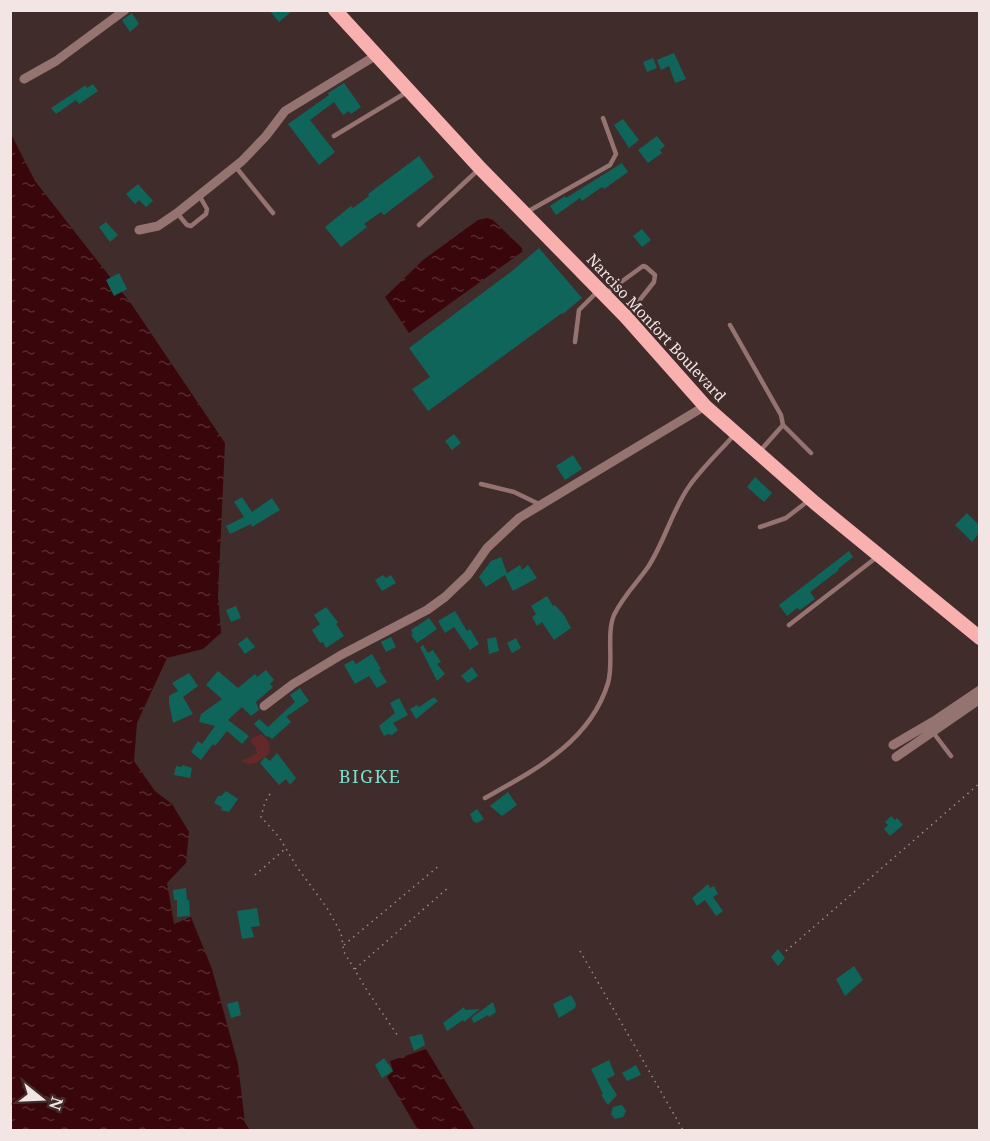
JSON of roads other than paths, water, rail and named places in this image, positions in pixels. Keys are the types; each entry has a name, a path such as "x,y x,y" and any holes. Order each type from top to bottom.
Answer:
{"main road":[{"name":"Narciso Monfort Boulevard","path":"336,10 375,56 480,168 626,317 705,406 810,499 980,638"}],"street":[{"path":"24,79 56,61 125,10"},
{"path":"139,230 158,226 200,195 266,136 285,111 375,56"},
{"path":"264,706 293,684 341,655 427,610 468,575 487,548 519,518 705,406"},
{"path":"893,745 980,690"},
{"path":"896,757 980,699"}],"lane":[{"path":"334,136 409,91"},
{"path":"524,214 610,165 616,154 603,118"},
{"path":"235,166 273,213"},
{"path":"419,225 480,168"},
{"path":"177,213 187,225 191,226 206,214 207,209 200,195"},
{"path":"574,342 579,310 639,268 646,267 655,275 654,282 626,317"},
{"path":"730,325 773,399 783,424 811,453"},
{"path":"758,453 783,424"},
{"path":"485,798 543,766 570,744 592,719 609,682 613,619 622,600 652,560 690,486 735,434"},
{"path":"481,484 514,492 541,504"},
{"path":"760,527 786,518 810,499"},
{"path":"789,625 879,556"},
{"path":"932,731 951,756"}],"water":[{"path":"10,132 35,181 132,305 225,443 218,596 221,633 203,649 167,658 137,723 134,761 155,791 172,804 189,832 186,863 167,883 174,924 191,917 212,969 238,1064 245,1123 250,1130 11,1130"},
{"path":"487,218 493,220 522,248 522,252 409,333 385,297 423,260 478,220"},
{"path":"426,1049 475,1130 418,1130 387,1077 393,1071 390,1061"}],"district":[{"name":"BIGKE","path":"370,777"}]}
